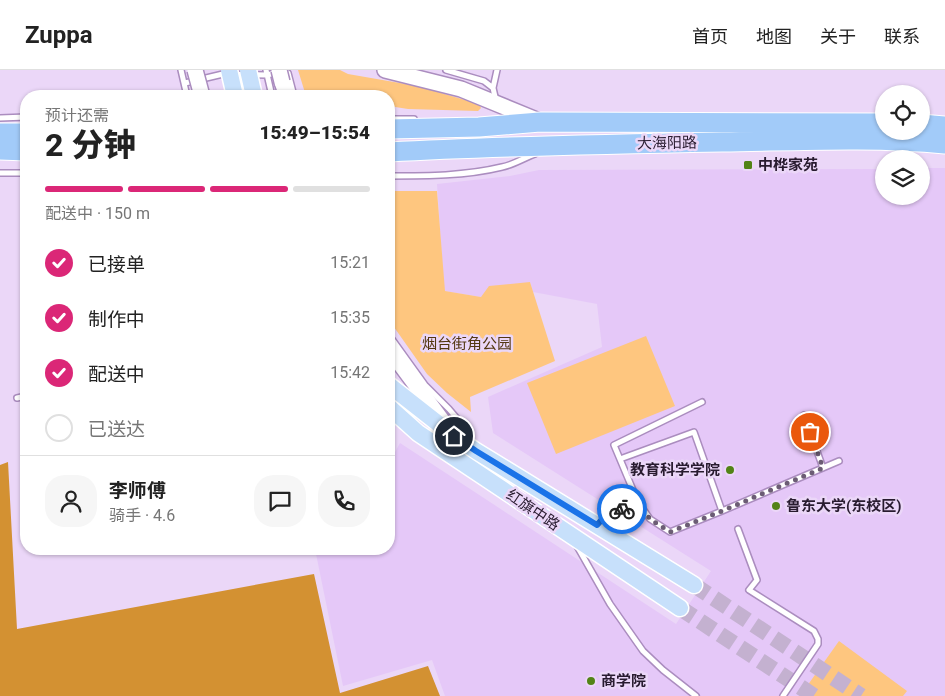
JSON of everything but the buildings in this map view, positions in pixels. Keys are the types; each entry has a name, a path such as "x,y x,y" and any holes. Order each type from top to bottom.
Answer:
{"highway":[{"name":"大海阳路","path":"395,129 479,128 527,118 875,123"},
{"path":"930,125 945,126"},
{"path":"0,133 20,133"},
{"name":"大海阳路","path":"395,152 480,147 830,140 913,141 945,144"},
{"path":"0,150 20,150"}],"main road":[{"path":"195,70 200,90"},
{"path":"229,70 234,90"},
{"path":"248,70 253,90"},
{"path":"384,70 460,89 527,118"},
{"path":"395,357 454,436"},
{"name":"红旗中路","path":"395,390 476,451 694,585"},
{"name":"红旗中路","path":"395,412 418,433 680,608"},
{"path":"395,420 418,433"}],"lane":[{"path":"181,70 186,90"},
{"path":"446,70 484,81 493,88"},
{"path":"496,103 493,88 498,70"},
{"path":"184,83 222,74 276,79 283,71 287,72 292,90"},
{"path":"0,118 20,117"},
{"path":"395,118 418,120"},
{"path":"395,176 460,174 504,167 556,145"},
{"path":"0,173 20,173"},
{"path":"395,343 425,385 460,422 476,451"},
{"path":"702,402 614,444 638,502 650,519 670,532 839,461"},
{"path":"804,415 823,468"},
{"path":"620,459 694,432 722,511"},
{"path":"597,525 605,516 638,502"},
{"path":"738,529 757,580 749,590 814,631 818,639 818,644 783,696"},
{"path":"570,535 610,604 643,651 663,670 696,696"}],"shaded area":[{"name":"鲁东大学(东校区)","path":"930,168 945,168 945,696 445,696 432,660 343,686 316,555 395,555 395,452 400,443 676,624 711,571 493,433 488,397 602,347 597,304 533,292 530,282 481,297 444,291 437,184 510,176 539,170 875,169 875,205 930,205"},
{"path":"8,462 17,629 314,574 340,693 428,666 440,696 0,696 0,465"}],"green space":[{"path":"298,70 340,70 348,74 417,86 479,104 481,108 478,111 395,107 395,90 304,90"},
{"name":"烟台街角公园","path":"395,191 437,191 445,291 481,297 489,286 530,282 555,361 470,397 471,412 427,374 395,329"},
{"path":"646,336 675,406 556,454 527,383"},
{"path":"839,641 907,691 903,696 800,696"}],"tunnel":[{"path":"694,585 861,696"},
{"path":"680,608 814,696"}],"way so far":[{"path":"622,509 638,502 650,519 670,532 722,511 823,468 810,432"}],"place":[{"name":"中桦家苑","path":"748,165"},
{"name":"教育科学学院","path":"730,470"},
{"name":"鲁东大学(东校区)","path":"776,506"},
{"name":"商学院","path":"591,681"}],"route":[{"path":"454,436 597,525 605,516 622,509"}]}
